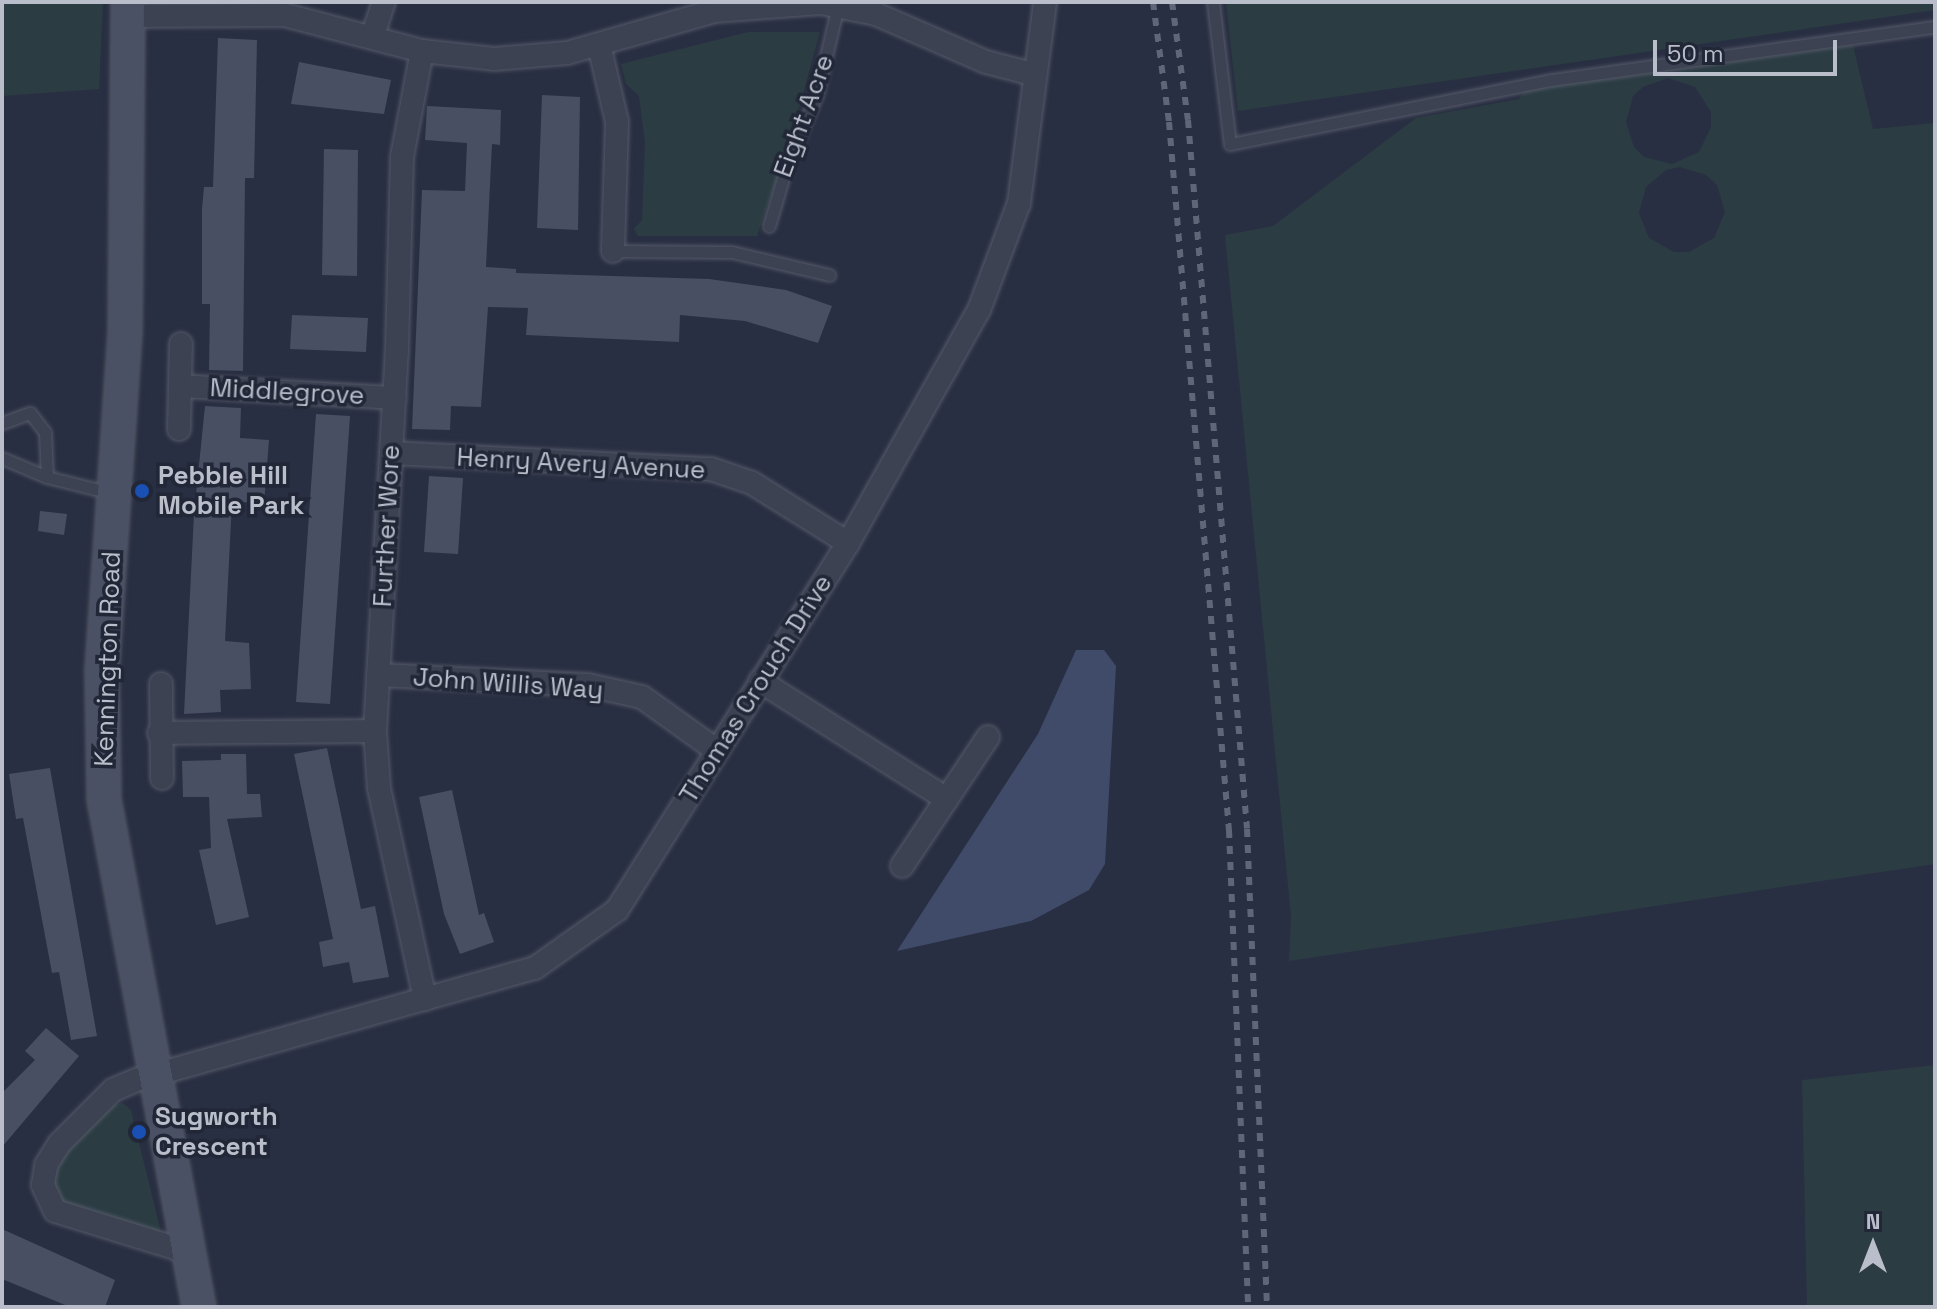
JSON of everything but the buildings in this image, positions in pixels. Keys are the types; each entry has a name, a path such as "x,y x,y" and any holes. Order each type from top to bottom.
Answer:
{"street":[{"path":"373,35 384,2"},
{"name":"Thomas Crouch Drive","path":"154,1076 535,968 617,910 848,543 979,310 1019,203 1032,74 1045,2"},
{"path":"128,9 221,8 285,15 373,35 422,51 494,59 599,45 714,11 826,3 876,14 986,62 1032,74"},
{"name":"Kennington Road","path":"128,9 125,333 102,671 104,799 199,1307"},
{"path":"599,45 617,122 613,251"},
{"name":"Further Wore","path":"422,51 402,157 395,398 375,731 379,788 425,999"},
{"name":"Middlegrove","path":"179,429 181,344"},
{"name":"Middlegrove","path":"180,386 395,398"},
{"name":"Henry Avery Avenue","path":"391,453 711,469 752,483 848,543"},
{"name":"John Willis Way","path":"378,675 588,685 642,697 716,750"},
{"path":"760,681 947,799"},
{"path":"161,684 159,733 162,778"},
{"path":"159,733 375,731"},
{"path":"902,866 988,737"},
{"path":"154,1076 113,1090 59,1144 46,1165 43,1185 55,1211 65,1217 191,1253"}],"lane":[{"path":"1213,2 1230,144 1551,80 1935,27"},
{"name":"Eight Acre","path":"769,226 786,168 817,94 826,3"},
{"path":"613,251 732,252 829,275"},
{"path":"2,423 30,413 45,432 47,477"},
{"path":"2,458 47,477 116,494"}],"shaded area":[{"path":"2,2 103,2 99,89 2,96"},
{"path":"1226,2 1935,2 1935,10 1238,111"},
{"path":"748,32 820,32 792,134 757,236 638,236 634,229 642,220 645,143 639,96 626,84 621,64"},
{"path":"1853,45 1873,129 1935,123 1935,864 1289,961 1291,917 1225,235 1273,226 1416,118 1519,99 1525,90","holes":["1668,78 1695,87 1711,112 1711,127 1699,152 1672,164 1644,157 1634,147 1626,122 1633,96 1643,87","1680,167 1706,175 1717,185 1725,212 1714,238 1689,252 1674,252 1649,238 1639,213 1646,187 1666,170"]},
{"path":"1935,1065 1935,1307 1807,1307 1802,1080"},
{"path":"123,1103 131,1110 162,1236 65,1206 57,1194 54,1179 66,1151 106,1107"}],"water":[{"path":"1076,650 1104,650 1116,666 1105,864 1089,890 1031,921 897,951 1038,734"}],"railway":[{"path":"1153,2 1169,122 1229,830 1248,1307"},
{"path":"1172,2 1188,120 1247,829 1267,1307"}],"place":[{"name":"Pebble Hill Mobile Park","path":"142,491"},
{"name":"Sugworth Crescent","path":"139,1132"}]}
